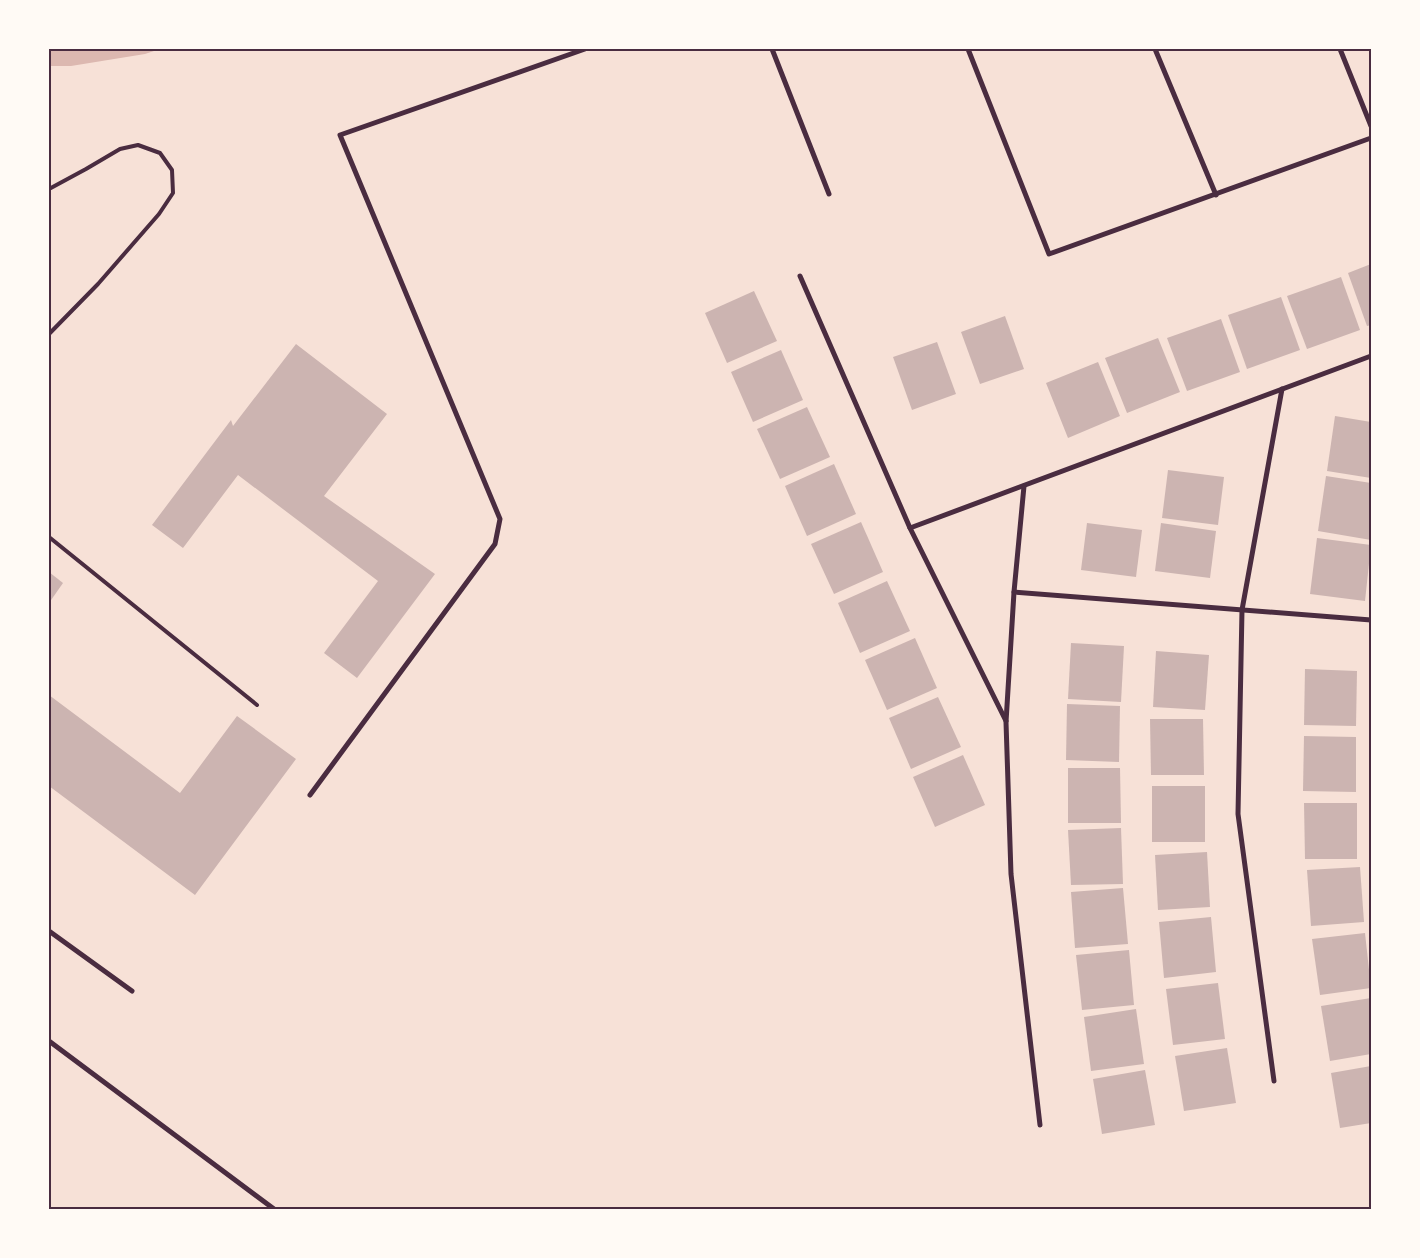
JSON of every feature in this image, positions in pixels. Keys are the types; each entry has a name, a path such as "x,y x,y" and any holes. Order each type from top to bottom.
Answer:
{"street":[{"path":"310,794 495,544 500,519 340,135 585,49"},
{"path":"772,49 829,194"},
{"path":"968,49 1049,254 1371,138"},
{"path":"1155,49 1216,194"},
{"path":"1340,49 1371,126"},
{"path":"800,276 910,528 1006,722"},
{"path":"910,528 1371,356"},
{"path":"1274,1081 1238,814 1242,610 1282,389"},
{"path":"1024,486 1014,592 1006,722 1011,874 1040,1125"},
{"path":"1014,592 1371,620"},
{"path":"49,931 132,991"},
{"path":"49,1041 274,1209"}],"lane":[{"path":"49,189 86,170 120,148 138,145 160,153 172,170 173,193 159,214 98,284 49,334"},
{"path":"49,538 257,705"}],"shaded area":[{"path":"49,49 160,49 145,54 71,66 49,66"}],"building":[{"path":"1371,264 1371,325 1367,326 1348,273"},
{"path":"1341,277 1360,330 1307,349 1287,296"},
{"path":"754,291 777,341 727,363 705,313"},
{"path":"1281,297 1300,350 1247,369 1228,315"},
{"path":"1005,316 1024,369 980,384 961,332"},
{"path":"1221,319 1240,372 1187,391 1167,338"},
{"path":"1158,338 1180,392 1127,413 1105,358"},
{"path":"937,342 956,394 912,410 893,357"},
{"path":"296,344 387,414 324,496 435,574 357,678 324,653 378,581 238,475 183,548 152,525 231,420 233,426"},
{"path":"781,350 803,400 753,422 731,372"},
{"path":"1098,362 1120,416 1068,438 1046,383"},
{"path":"807,407 830,457 780,479 757,429"},
{"path":"1335,416 1371,422 1371,478 1327,471"},
{"path":"834,464 856,514 807,536 785,486"},
{"path":"1168,470 1224,477 1218,525 1162,518"},
{"path":"1326,476 1371,483 1371,540 1318,531"},
{"path":"861,522 883,572 834,594 811,544"},
{"path":"1087,523 1142,530 1136,577 1081,570"},
{"path":"1161,523 1216,531 1210,578 1155,571"},
{"path":"1317,538 1371,545 1365,601 1310,594"},
{"path":"49,572 63,583 49,603"},
{"path":"887,581 910,631 860,653 838,603"},
{"path":"915,638 937,688 887,710 865,660"},
{"path":"1071,643 1124,646 1121,702 1068,699"},
{"path":"1156,651 1209,655 1205,710 1153,707"},
{"path":"1305,669 1357,671 1356,726 1304,725"},
{"path":"49,695 180,793 237,716 296,759 195,895 49,786"},
{"path":"938,697 961,747 911,769 889,718"},
{"path":"1067,704 1120,706 1119,762 1066,760"},
{"path":"1150,719 1203,719 1204,775 1151,775"},
{"path":"1304,736 1356,737 1356,792 1303,791"},
{"path":"963,755 985,805 935,827 913,777"},
{"path":"1068,768 1120,768 1121,823 1068,823"},
{"path":"1152,786 1205,786 1205,842 1152,842"},
{"path":"1304,803 1357,803 1357,859 1305,859"},
{"path":"1121,828 1123,884 1071,885 1068,830"},
{"path":"1207,852 1210,907 1158,910 1155,855"},
{"path":"1360,867 1364,922 1311,926 1307,870"},
{"path":"1123,888 1128,944 1075,948 1071,892"},
{"path":"1211,917 1216,972 1164,978 1159,922"},
{"path":"1365,933 1371,988 1320,995 1312,939"},
{"path":"1129,950 1134,1005 1082,1010 1076,955"},
{"path":"1218,983 1225,1039 1173,1045 1166,989"},
{"path":"1371,998 1371,1054 1330,1061 1321,1006"},
{"path":"1136,1009 1144,1064 1091,1071 1084,1017"},
{"path":"1227,1048 1236,1103 1184,1111 1175,1056"},
{"path":"1371,1066 1371,1123 1340,1128 1331,1073"},
{"path":"1145,1070 1155,1125 1102,1134 1093,1079"}]}
